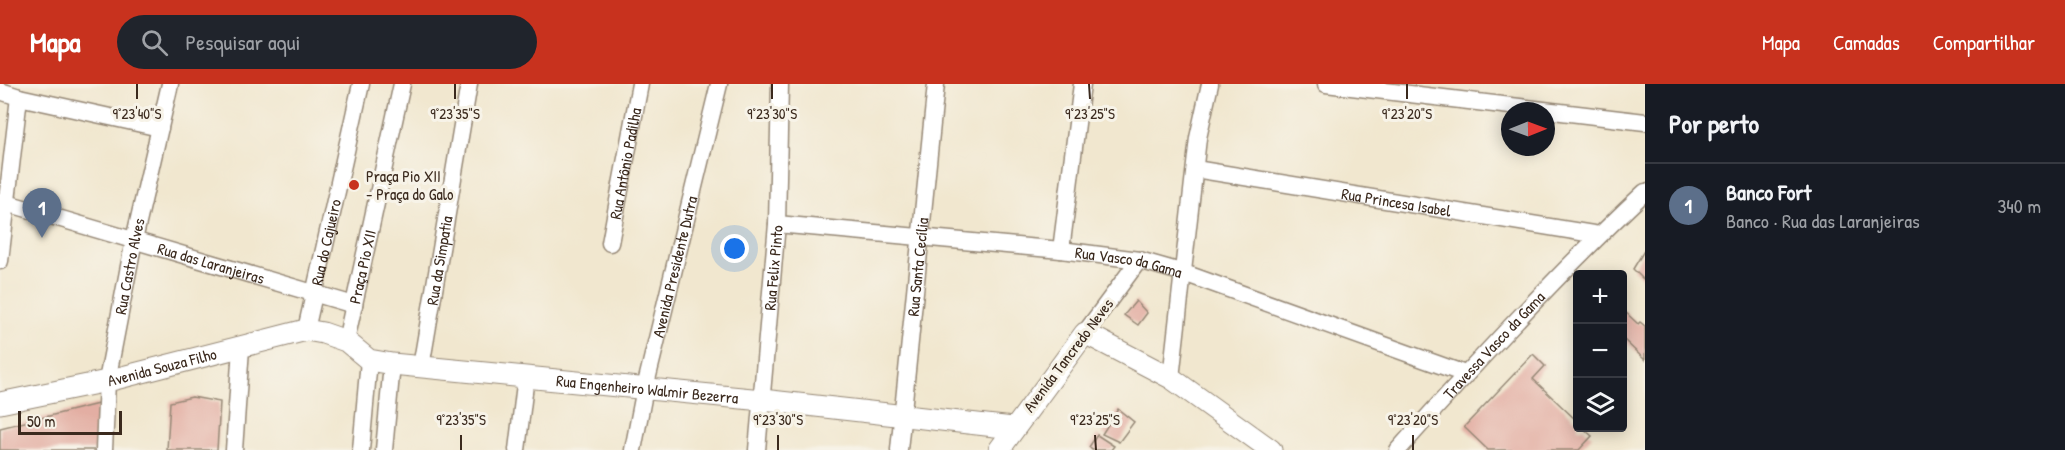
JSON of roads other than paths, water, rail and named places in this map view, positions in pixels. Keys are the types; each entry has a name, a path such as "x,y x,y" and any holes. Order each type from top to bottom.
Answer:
{"main road":[{"name":"Rua Engenheiro Walmir Bezerra","path":"315,332 346,342 369,360 392,364 762,400 1014,428"},
{"name":"Avenida Souza Filho","path":"0,402 107,381 315,332"},
{"path":"1085,333 1172,378 1271,450"},
{"name":"Avenida Tancredo Neves","path":"999,450 1085,333"}],"street":[{"name":"Rua Castro Alves","path":"104,450 107,381 134,240 170,84"},
{"name":"Rua do Cajueiro","path":"315,332 315,293 361,84"},
{"name":"Praça Pio XII","path":"346,342 402,84"},
{"name":"Rua da Simpatia","path":"421,367 470,84"},
{"name":"Rua Antônio Padilha","path":"610,243 640,84"},
{"name":"Avenida Presidente Dutra","path":"633,450 645,388 719,84"},
{"name":"Rua Felix Pinto","path":"757,450 777,224 780,84"},
{"name":"Rua Santa Cecília","path":"899,450 936,84"},
{"path":"1061,250 1082,84"},
{"path":"1172,378 1198,138 1210,84"},
{"path":"1326,84 1645,122"},
{"path":"0,91 160,128"},
{"path":"0,261 3,201 19,97"},
{"name":"Rua Princesa Isabel","path":"1195,169 1599,235"},
{"name":"Travessa Vasco da Gama","path":"1398,450 1465,374 1599,235 1645,192"},
{"name":"Rua das Laranjeiras","path":"3,201 354,305"},
{"name":"Rua Vasco da Gama","path":"777,224 922,236 1139,260 1184,273 1465,374"},
{"name":"Avenida Tancredo Neves","path":"1085,333 1139,260"},
{"path":"234,450 241,348"},
{"path":"361,450 369,360"},
{"path":"384,450 392,364"},
{"path":"517,450 526,376"}],"place":[{"name":"Praça Pio XII - Praça do Galo","path":"354,185"},
{"name":"Banco Fort","path":"42,238"}]}
